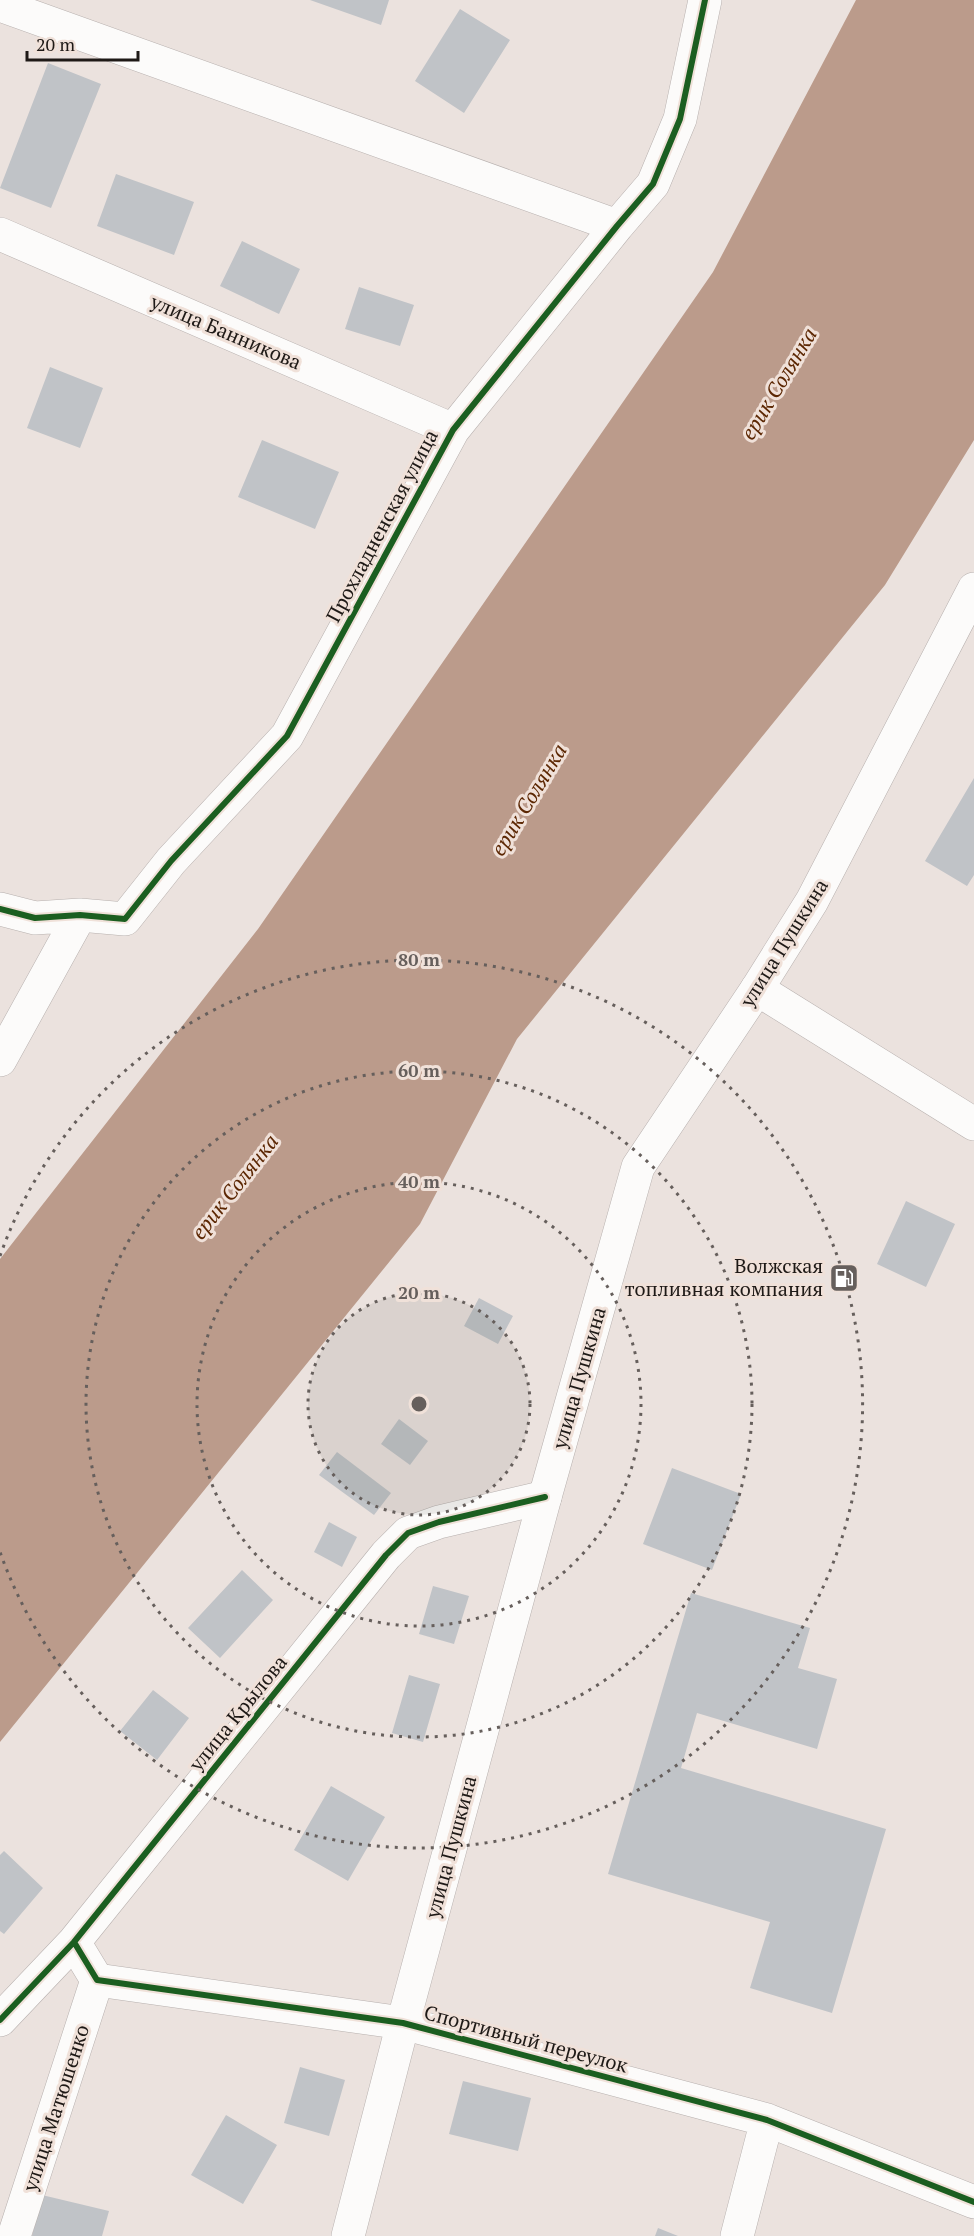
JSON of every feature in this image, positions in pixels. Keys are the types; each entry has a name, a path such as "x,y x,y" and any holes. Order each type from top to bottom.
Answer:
{"street":[{"name":"Прохладненская улица","path":"80,915 125,919 171,861 287,736 453,430 617,225 653,184 680,119 705,0"},
{"path":"0,5 617,225"},
{"name":"улица Банникова","path":"0,234 453,430"},
{"name":"улица Пушкина","path":"348,2236 545,1497 638,1167 812,901 974,589"},
{"path":"0,909 35,918 80,915"},
{"path":"0,1060 80,915"},
{"path":"757,988 974,1125"},
{"name":"улица Крылова","path":"0,2019 74,1942 386,1556 408,1533 439,1522 545,1497"},
{"path":"74,1942 98,1980"},
{"name":"Спортивный переулок","path":"98,1980 403,2023 767,2121 974,2202"},
{"name":"улица Матюшенко","path":"15,2236 98,1980"},
{"path":"737,2236 767,2121"}],"water":[{"name":"ерик Солянка","path":"856,0 974,0 974,440 885,585 517,1039 420,1224 0,1742 0,1259 258,929 713,272"}],"building":[{"path":"310,0 389,0 381,25"},
{"path":"460,9 510,40 464,113 415,81"},
{"path":"48,63 101,84 51,208 0,188"},
{"path":"116,174 194,202 174,255 97,226"},
{"path":"242,241 300,269 279,314 220,286"},
{"path":"359,287 414,305 400,346 345,329"},
{"path":"50,367 103,388 80,448 27,428"},
{"path":"262,440 339,472 315,529 238,497"},
{"path":"974,778 974,875 967,886 925,861"},
{"path":"906,1201 955,1224 926,1287 877,1264"},
{"path":"479,1298 513,1316 498,1344 464,1326"},
{"path":"399,1419 428,1441 410,1465 381,1444"},
{"path":"337,1452 391,1493 374,1515 319,1475"},
{"path":"672,1468 741,1494 712,1570 643,1544"},
{"path":"329,1522 357,1537 342,1567 314,1552"},
{"path":"242,1570 273,1600 220,1658 188,1628"},
{"path":"433,1586 469,1596 454,1644 419,1634"},
{"path":"691,1593 810,1628 798,1668 837,1679 817,1749 697,1713 681,1768 886,1829 832,2013 750,1988 770,1922 608,1874"},
{"path":"409,1675 440,1684 423,1742 392,1733"},
{"path":"153,1690 189,1718 157,1760 120,1731"},
{"path":"331,1786 385,1817 348,1881 294,1850"},
{"path":"4,1851 43,1888 4,1934 0,1931 0,1855"},
{"path":"300,2067 345,2080 329,2136 284,2123"},
{"path":"463,2081 531,2098 518,2151 449,2134"},
{"path":"226,2115 277,2145 243,2204 191,2175"},
{"path":"42,2195 109,2211 102,2236 32,2236"},
{"path":"658,2228 678,2236 655,2236"}],"cycle path":[{"path":"0,909 35,918 80,915 125,919 171,861 287,736 453,430 653,184 680,119 705,0"},
{"path":"0,2020 74,1942 386,1555 408,1533 439,1522 545,1497"},
{"path":"74,1942 97,1980 403,2023 767,2120 974,2202"}],"place":[{"name":"Волжская топливная компания","path":"844,1278"}]}
